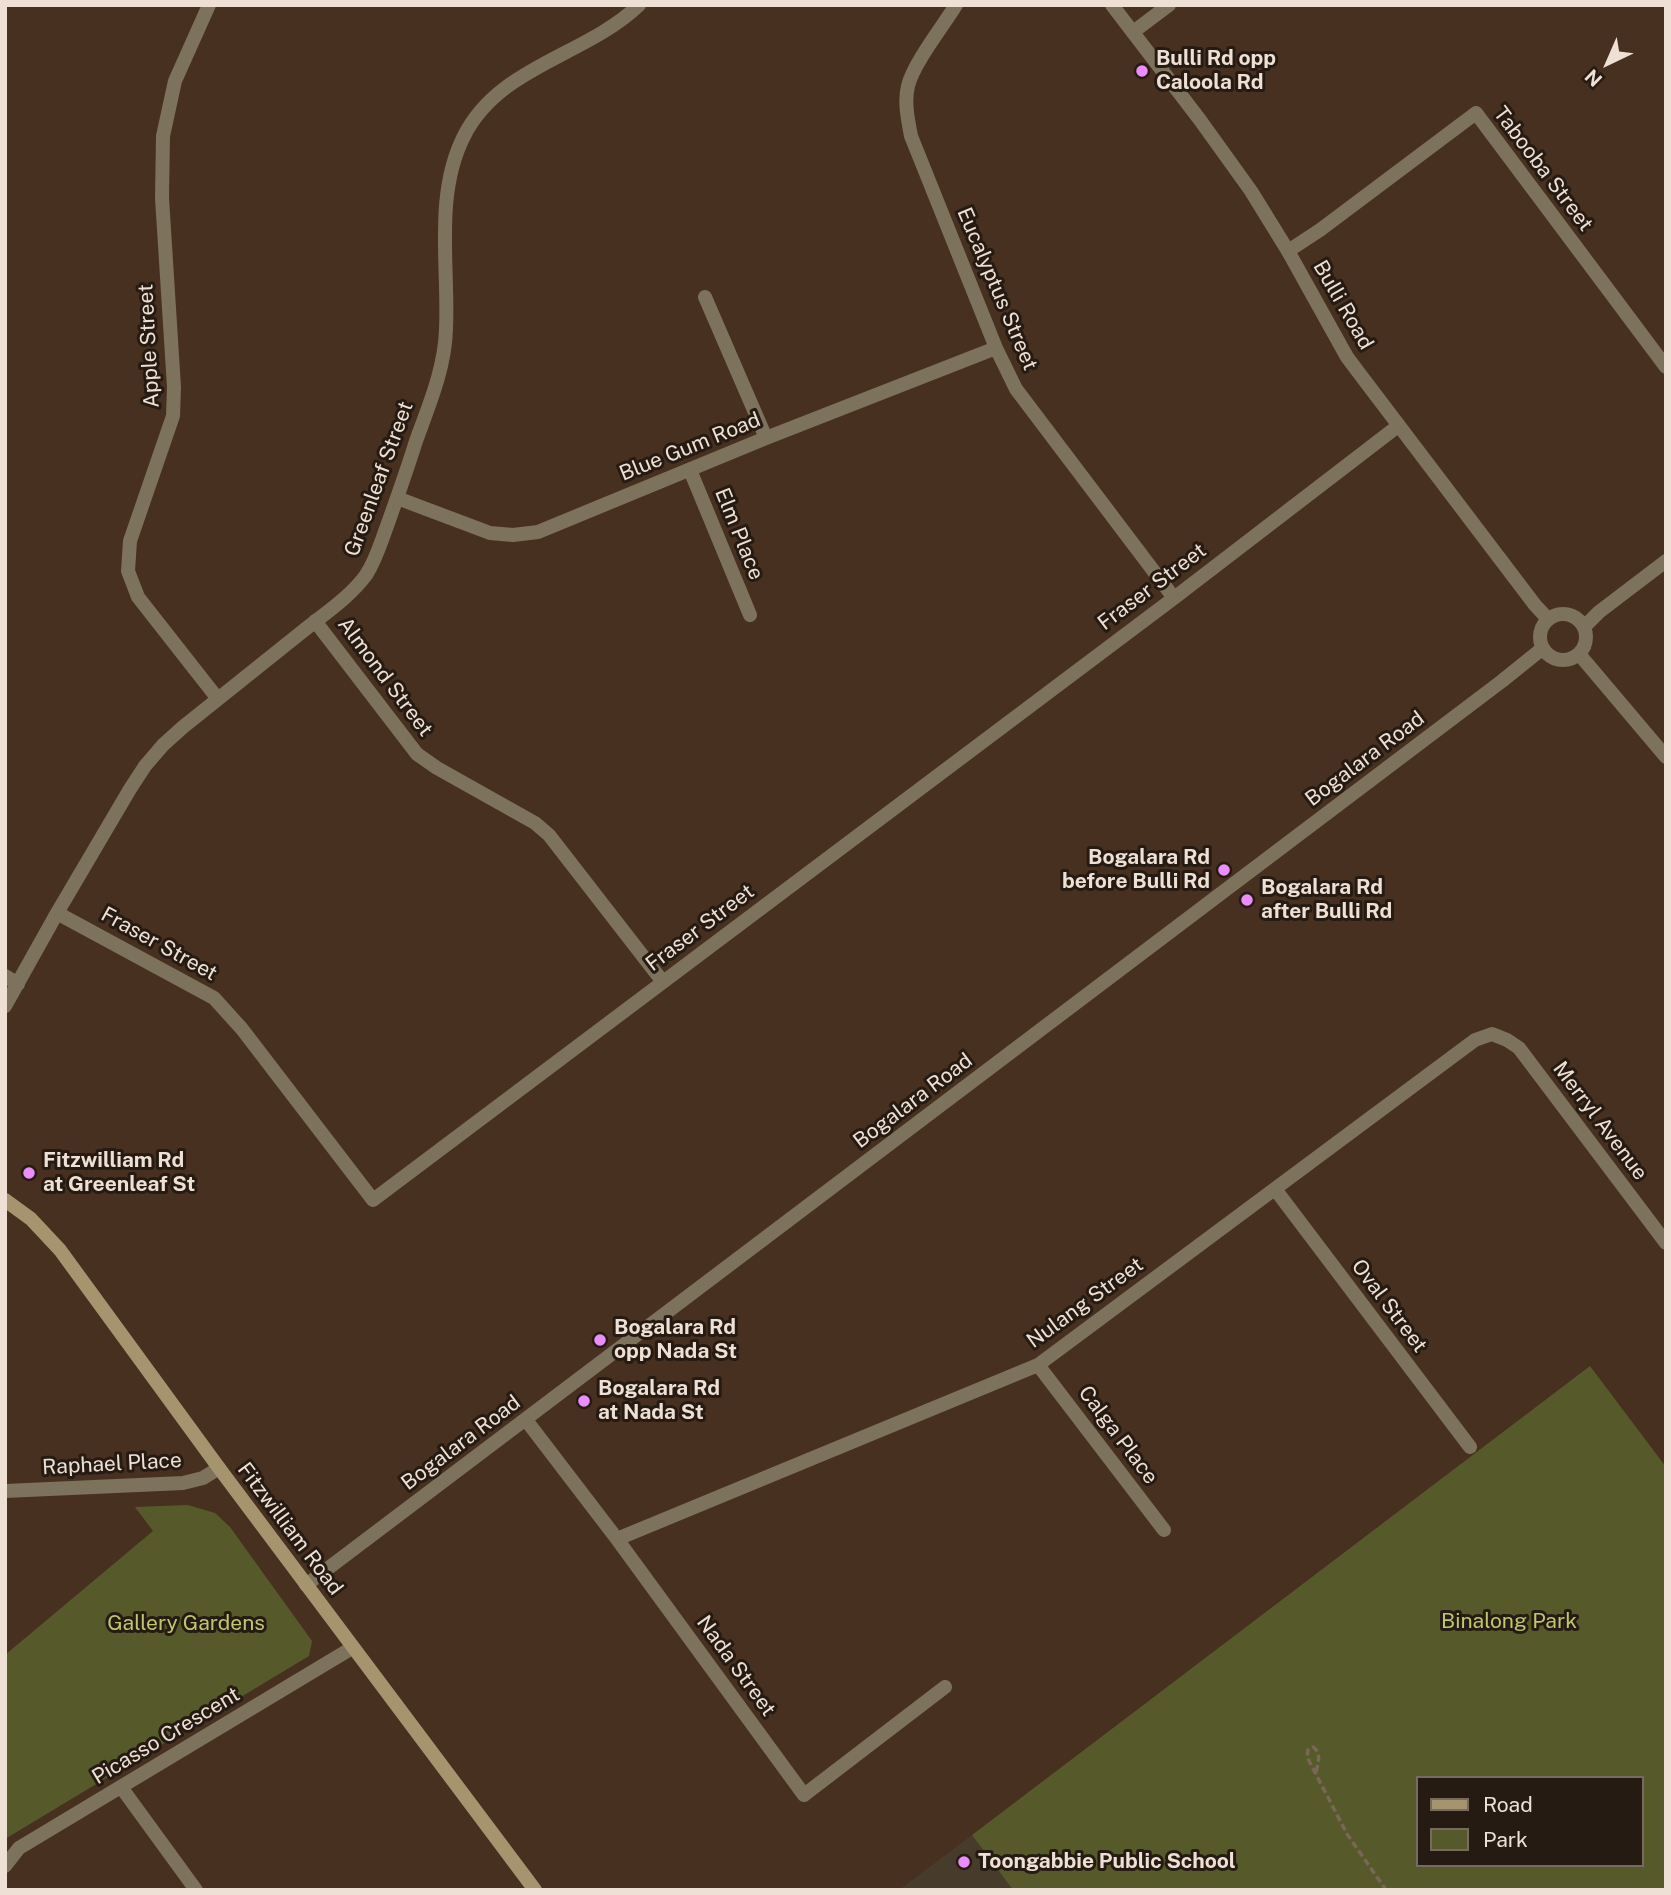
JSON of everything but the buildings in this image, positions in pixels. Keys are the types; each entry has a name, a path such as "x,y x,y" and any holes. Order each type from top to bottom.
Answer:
{"main road":[{"name":"Fitzwilliam Road","path":"5,1200 31,1219 60,1250 352,1648 534,1890"}],"street":[{"name":"Apple Street","path":"209,5 175,81 163,136 162,198 174,387 173,416 131,541 128,571 138,597 218,699"},
{"name":"Greenleaf Street","path":"5,1006 12,980 57,913 145,766 163,745 348,593 366,574 374,560 444,354 448,199 455,157 464,136 489,101 507,86 608,30 639,5"},
{"name":"Eucalyptus Street","path":"956,5 908,86 906,110 911,136 996,348 1016,389 1174,598"},
{"name":"Bulli Road","path":"1112,5 1251,191 1347,357 1535,606 1548,619"},
{"path":"1133,32 1169,5"},
{"name":"Tabooba Street","path":"1288,251 1476,113 1666,367"},
{"path":"705,297 766,438"},
{"name":"Blue Gum Road","path":"397,498 490,533 513,535 538,532 766,438 996,348"},
{"name":"Fraser Street","path":"57,913 214,998 242,1029 373,1200 1174,598 1398,426"},
{"name":"Elm Place","path":"690,470 750,615"},
{"path":"1584,627 1666,561"},
{"path":"1558,615 1577,619 1584,627 1586,636 1579,654 1562,661 1547,654 1540,642 1541,629 1548,619 1558,615"},
{"name":"Almond Street","path":"315,621 417,754 536,823 549,835 663,982"},
{"name":"Bogalara Road","path":"306,1585 1543,648"},
{"path":"1579,654 1666,757"},
{"name":"Nulang Street","path":"617,1539 1038,1365 1475,1040 1492,1034"},
{"name":"Merryl Avenue","path":"1492,1034 1519,1048 1666,1243"},
{"name":"Oval Street","path":"1275,1189 1470,1447"},
{"name":"Calga Place","path":"1038,1365 1164,1530"},
{"name":"Nada Street","path":"526,1420 617,1539 804,1795 945,1687"},
{"name":"Raphael Place","path":"5,1491 183,1483 203,1478 219,1468"},
{"name":"Picasso Crescent","path":"5,1866 19,1849 352,1648"},
{"path":"121,1787 196,1890"}],"path":[{"path":"1316,1772 1319,1758 1313,1747 1308,1750 1307,1757 1347,1834 1386,1890"}],"shaded area":[{"name":"Toongabbie Public School","path":"972,1835 1013,1890 899,1890"}],"green space":[{"name":"Binalong Park","path":"1590,1366 1666,1467 1666,1890 1013,1890 972,1835"},
{"name":"Gallery Gardens","path":"188,1505 215,1513 230,1527 312,1641 309,1656 5,1839 5,1655 153,1531 135,1507"}],"place":[{"name":"Bulli Rd opp Caloola Rd","path":"1142,71"},
{"name":"Bogalara Rd before Bulli Rd","path":"1224,870"},
{"name":"Bogalara Rd after Bulli Rd","path":"1247,900"},
{"name":"Fitzwilliam Rd at Greenleaf St","path":"29,1173"},
{"name":"Bogalara Rd opp Nada St","path":"600,1340"},
{"name":"Bogalara Rd at Nada St","path":"584,1401"},
{"name":"Toongabbie Public School","path":"964,1862"}]}
